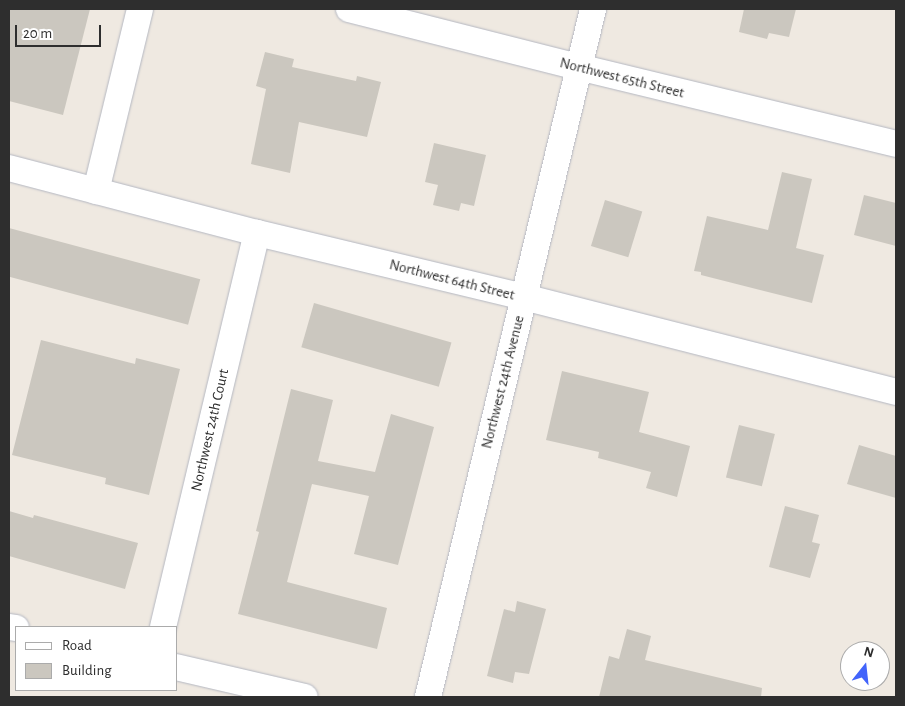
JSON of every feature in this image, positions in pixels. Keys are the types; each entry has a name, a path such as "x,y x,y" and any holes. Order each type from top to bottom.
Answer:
{"street":[{"path":"96,191 140,9"},
{"name":"Northwest 65th Street","path":"349,9 896,144"},
{"name":"Northwest 24th Avenue","path":"428,697 593,9"},
{"name":"Northwest 64th Street","path":"9,168 257,234 524,298 896,392"},
{"name":"Northwest 24th Court","path":"163,626 257,234"},
{"path":"178,667 305,697"}],"building":[{"path":"9,9 90,9 63,115 9,101"},
{"path":"744,9 796,9 789,37 769,33 767,39 739,32"},
{"path":"265,52 294,59 292,67 356,81 357,76 381,82 367,137 299,122 290,173 251,164 266,89 256,86"},
{"path":"434,143 486,155 474,206 461,203 459,211 433,205 438,185 425,182"},
{"path":"782,172 812,179 796,248 824,255 812,303 701,275 701,272 694,271 707,216 768,230"},
{"path":"864,195 896,203 896,246 854,235"},
{"path":"605,200 642,211 628,257 591,246"},
{"path":"9,228 200,279 188,325 9,277"},
{"path":"314,303 451,342 439,387 301,347"},
{"path":"41,340 135,364 136,358 180,369 149,495 105,484 106,478 12,455"},
{"path":"562,371 649,392 639,432 690,446 677,497 646,488 651,472 598,458 599,452 546,440"},
{"path":"291,389 333,400 318,461 375,472 391,414 434,427 398,565 354,554 369,496 312,484 287,582 387,608 377,649 238,614 259,532 256,531"},
{"path":"739,425 775,434 762,486 726,477"},
{"path":"859,445 896,456 896,498 847,484"},
{"path":"785,506 819,515 812,542 820,544 810,578 769,567"},
{"path":"9,511 33,518 34,515 138,543 125,589 9,556"},
{"path":"517,601 546,609 529,674 515,672 513,683 487,676 504,609 515,612"},
{"path":"627,629 651,636 645,660 762,688 761,697 599,697 609,656 619,659"}]}
